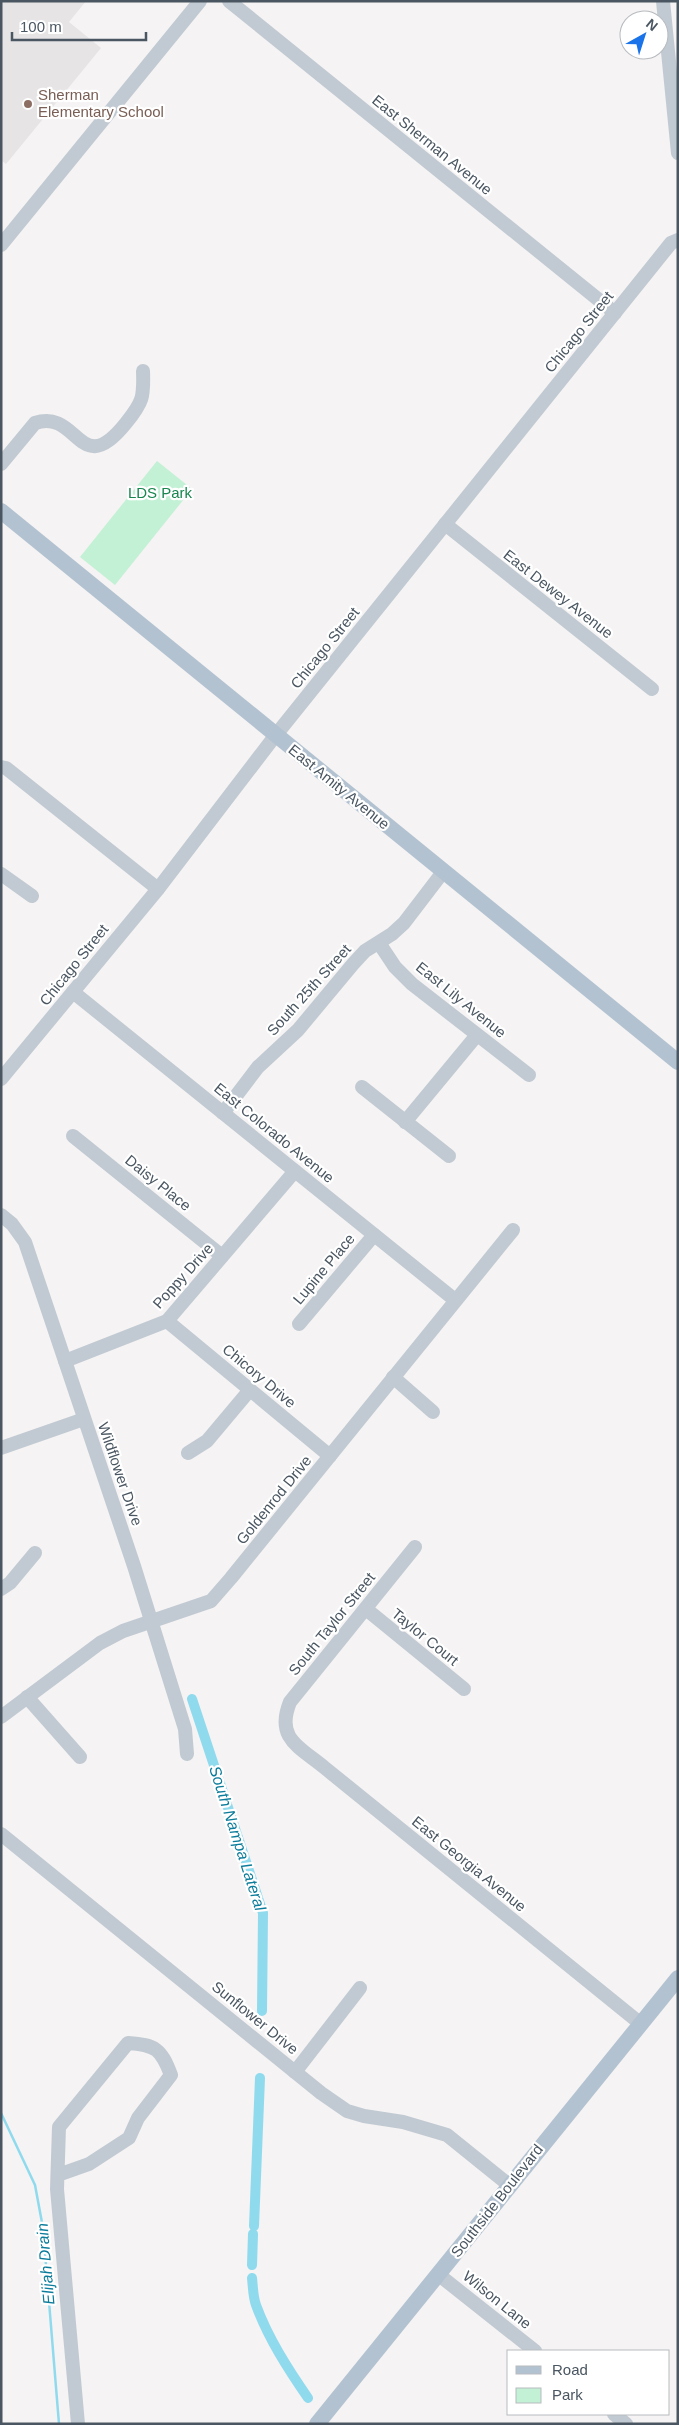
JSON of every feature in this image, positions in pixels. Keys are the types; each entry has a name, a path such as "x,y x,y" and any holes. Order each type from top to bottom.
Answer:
{"main road":[{"name":"East Amity Avenue","path":"1,511 275,736 678,1062"},
{"name":"Southside Boulevard","path":"317,2424 678,1978"}],"street":[{"path":"1,245 200,1"},
{"name":"East Sherman Avenue","path":"230,1 615,313"},
{"path":"663,1 678,153"},
{"name":"Chicago Street","path":"1,1079 158,888 275,736 444,524 671,243 678,240"},
{"path":"1,464 32,427 41,422 53,421 82,442 94,447 107,444 141,404 144,393 143,371"},
{"name":"East Dewey Avenue","path":"444,524 652,689"},
{"path":"1,767 6,768 158,888"},
{"name":"South 25th Street","path":"223,1113 258,1067 298,1030 365,951 379,943 404,923 443,872"},
{"path":"1,874 32,896"},
{"name":"East Lily Avenue","path":"379,943 395,967 412,984 529,1076"},
{"name":"East Colorado Avenue","path":"73,992 455,1300"},
{"path":"405,1122 477,1035"},
{"path":"362,1087 449,1156"},
{"name":"Daisy Place","path":"73,1136 222,1256"},
{"name":"Poppy Drive","path":"65,1361 167,1320 295,1171"},
{"name":"Wildflower Drive","path":"1,1214 12,1224 25,1242 151,1621 185,1729 187,1754"},
{"name":"Goldenrod Drive","path":"1,1717 100,1643 151,1621 211,1601 513,1230"},
{"name":"Lupine Place","path":"299,1324 374,1235"},
{"name":"Chicory Drive","path":"167,1320 330,1456"},
{"path":"394,1377 433,1412"},
{"path":"188,1453 207,1440 249,1390"},
{"path":"1,1448 84,1419"},
{"name":"South Taylor Street","path":"284,1725 285,1713 290,1702 415,1547"},
{"path":"1,1589 10,1583 35,1552"},
{"name":"Taylor Court","path":"366,1609 464,1689"},
{"path":"28,1697 80,1758"},
{"name":"East Georgia Avenue","path":"284,1725 286,1734 290,1739 640,2024"},
{"name":"Sunflower Drive","path":"1,1834 295,2072 347,2111 364,2116 403,2122 447,2135 509,2185"},
{"path":"295,2072 360,1988"},
{"path":"58,2175 89,2164 129,2138 138,2118 171,2075 164,2057 148,2044 128,2043 59,2127 56,2189 78,2424"},
{"name":"Wilson Lane","path":"439,2275 534,2350"},
{"path":"615,2415 626,2424"}],"shaded area":[{"name":"Sherman Elementary School","path":"1,1 86,1 69,22 101,48 6,164 1,160"}],"green space":[{"name":"LDS Park","path":"157,461 192,489 115,585 80,557"}],"waterway":[{"name":"South Nampa Lateral","path":"192,1699 263,1913 262,2011"},
{"name":"South Nampa Lateral","path":"254,2226 260,2078"},
{"name":"Elijah Drain","path":"1,2113 35,2185 43,2228 59,2424"},
{"name":"South Nampa Lateral","path":"252,2265 253,2234"},
{"name":"South Nampa Lateral","path":"252,2278 255,2302 266,2329 286,2365 308,2398"}],"place":[{"name":"Sherman Elementary School","path":"28,104"}]}
